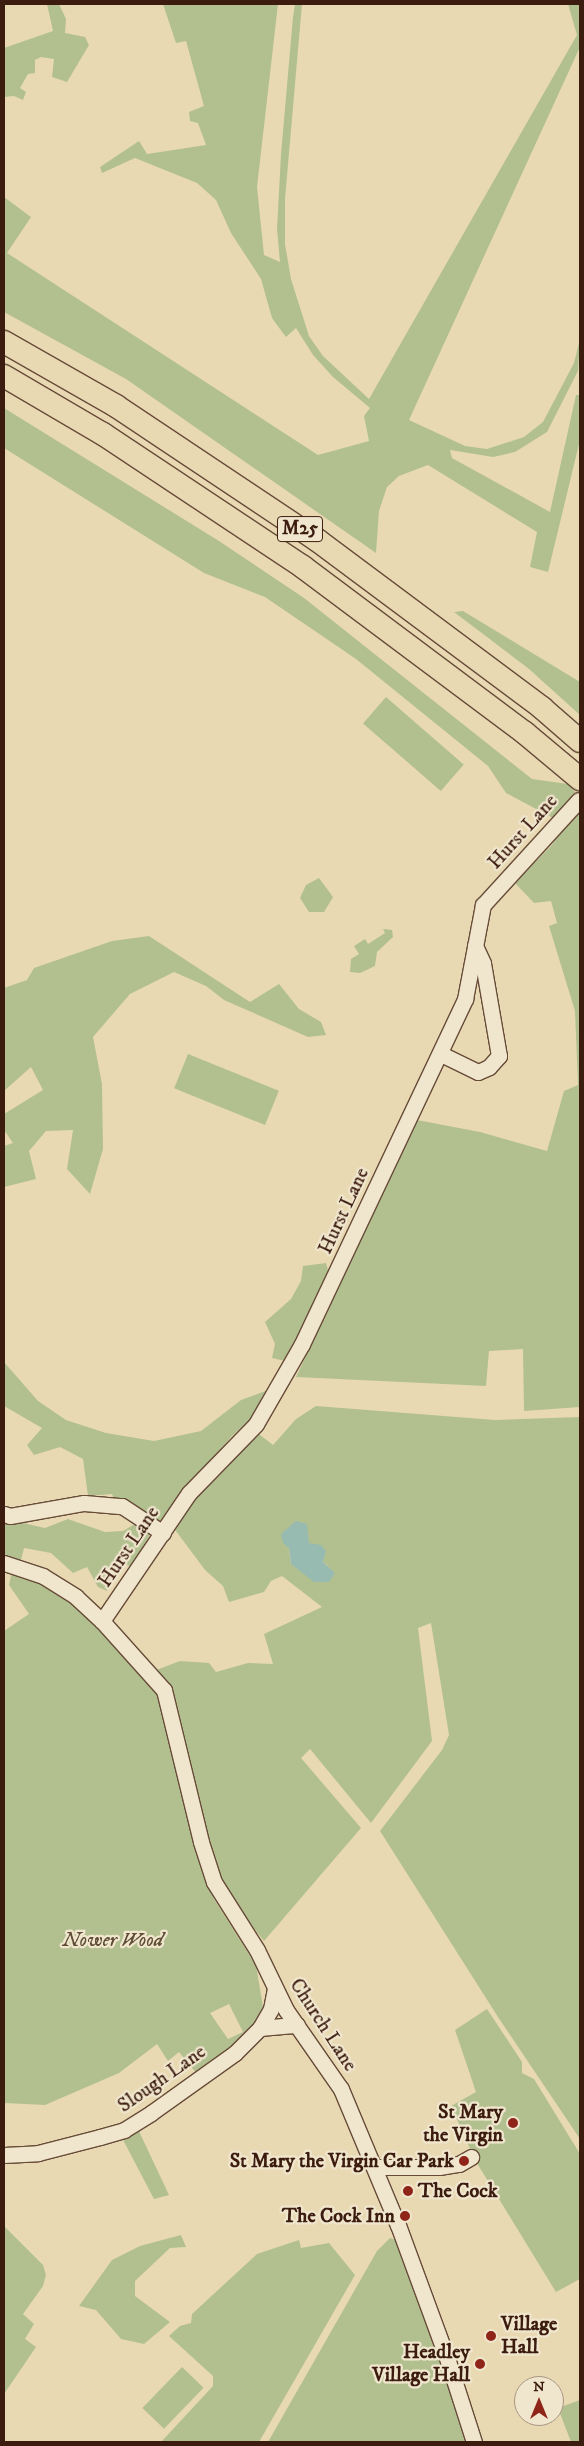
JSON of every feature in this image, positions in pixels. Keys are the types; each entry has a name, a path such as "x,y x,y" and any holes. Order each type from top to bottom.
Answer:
{"highway":[{"name":"M25","path":"4,342 116,406 316,540 542,708 580,741"},
{"name":"M25","path":"4,376 104,434 303,567 525,732 580,789"}],"street":[{"name":"Hurst Lane","path":"102,1621 189,1493 256,1424 302,1344 441,1054 465,999 483,905 580,789"},
{"path":"441,1054 478,1072 489,1067 499,1056 483,963 475,946"},
{"path":"4,1514 10,1516 84,1503 122,1506 163,1532"},
{"name":"Church Lane","path":"4,1563 43,1576 76,1596 102,1621 164,1690 201,1842 214,1882 257,1950 275,1988 297,2026 341,2089 376,2167 448,2361 474,2442"},
{"name":"Slough Lane","path":"4,2155 38,2153 124,2130 196,2082 234,2053 260,2028 271,2009 275,1988"},
{"path":"260,2028 297,2026"},
{"path":"376,2167 439,2167 459,2164 471,2157"}],"green space":[{"path":"47,4 59,4 66,19 65,33 85,37 89,45 67,82 52,77 54,59 41,57 35,60 35,73 28,74 20,88 26,92 23,100 14,96 4,97 4,48 53,31"},
{"path":"163,4 278,4 257,187 264,255 280,262 277,229 281,154 293,17 295,4 302,4 285,199 285,244 291,279 309,336 323,356 369,399 577,35 568,4 580,4 580,47 409,420 465,446 487,449 524,437 543,422 574,363 580,339 578,371 547,432 515,452 493,457 450,450 452,458 550,512 576,395 580,395 580,440 548,572 530,567 537,532 428,465 399,476 387,487 379,511 376,553 126,379 4,312 4,197 31,217 7,253 318,455 369,441 364,416 370,408 333,377 313,355 296,328 286,337 280,329 272,318 261,279 231,233 216,200 197,183 135,158 102,173 100,167 139,141 147,154 206,145 198,123 190,121 189,112 204,106 186,41 176,43"},
{"path":"4,408 219,541 304,598 532,779 568,784 575,792 553,818 506,793 488,766 356,659 265,597 204,573 4,448"},
{"path":"463,611 580,682 580,715 529,669 454,612"},
{"path":"386,697 464,765 441,791 363,723"},
{"path":"580,808 580,1407 524,1411 523,1349 489,1351 486,1386 296,1377 417,1120 480,1132 547,1151 564,1091 578,1085 575,1011 549,926 557,923 551,901 534,903 515,883 551,846"},
{"path":"319,878 333,897 324,912 309,912 300,898 306,885"},
{"path":"383,929 392,930 393,937 377,952 375,966 360,973 350,972 351,959 359,954 354,946 365,939 368,944 385,933"},
{"path":"149,936 250,1002 279,984 299,1009 321,1022 326,1035 308,1037 224,1000 206,986 174,972 130,994 93,1037 102,1084 103,1149 90,1194 67,1169 73,1130 46,1131 29,1151 36,1179 4,1187 4,1146 13,1143 4,1130 4,1114 43,1090 31,1067 4,1091 4,988 27,980 34,968 112,941"},
{"path":"188,1054 279,1091 265,1125 174,1088"},
{"path":"326,1263 329,1274 285,1361 272,1358 275,1344 265,1322 291,1299 301,1281 303,1266"},
{"path":"4,1362 38,1401 66,1420 106,1433 154,1441 201,1431 241,1400 268,1390 256,1413 231,1437 150,1534 133,1567 115,1561 107,1591 98,1587 87,1567 73,1573 51,1553 24,1548 21,1560 4,1555 5,1519 45,1528 68,1519 105,1532 123,1531 135,1524 120,1515 112,1494 88,1496 83,1459 60,1447 34,1455 27,1445 42,1428 4,1406"},
{"name":"Nower Wood","path":"316,1406 495,1420 580,1417 580,2139 498,2017 380,1831 442,1750 449,1735 431,1623 418,1628 432,1741 371,1823 310,1749 301,1758 361,1828 264,1941 235,1905 218,1873 191,1768 179,1771 198,1853 214,1899 256,1965 263,2007 262,2016 251,2030 197,2074 179,2052 168,2061 157,2044 119,2073 45,2105 4,2103 4,1631 29,1614 9,1585 12,1571 47,1585 103,1629 143,1675 180,1661 209,1663 216,1672 248,1663 273,1664 264,1634 322,1607 282,1576 271,1581 264,1592 229,1602 223,1586 205,1570 173,1527 196,1493 255,1431 273,1445 296,1419","holes":["307,1537 309,1543 325,1551 323,1562 328,1566 291,1564 289,1548","229,2004 243,2032 228,2039 210,2013"]},
{"path":"487,2009 522,2062 522,2073 534,2079 580,2154 580,2279 556,2292 475,2160 451,2106 476,2092 455,2030"},
{"path":"137,2127 169,2195 154,2199 121,2136"},
{"path":"4,2226 43,2265 46,2275 43,2286 23,2314 34,2324 25,2339 36,2347 4,2394"},
{"path":"181,2235 186,2247 170,2248 135,2281 135,2296 170,2322 144,2344 121,2339 96,2310 79,2306 112,2260 140,2246"},
{"path":"390,2238 396,2240 448,2380 466,2442 268,2442 377,2251"},
{"path":"299,2240 301,2248 329,2243 355,2275 259,2442 161,2442 213,2386 213,2376 169,2336 180,2326 191,2323 192,2314 257,2254"},
{"path":"182,2367 204,2388 164,2429 142,2408"},
{"path":"580,2400 580,2442 571,2442 564,2424 564,2406"}],"water":[{"path":"296,1521 307,1524 309,1543 321,1545 326,1551 323,1562 335,1573 329,1582 314,1582 291,1564 289,1548 283,1543 281,1534"}],"place":[{"name":"St Mary the Virgin","path":"513,2123"},
{"name":"St Mary the Virgin Car Park","path":"464,2161"},
{"name":"The Cock","path":"408,2191"},
{"name":"The Cock Inn","path":"405,2216"},
{"name":"Village Hall","path":"491,2336"},
{"name":"Headley Village Hall","path":"480,2364"}]}
